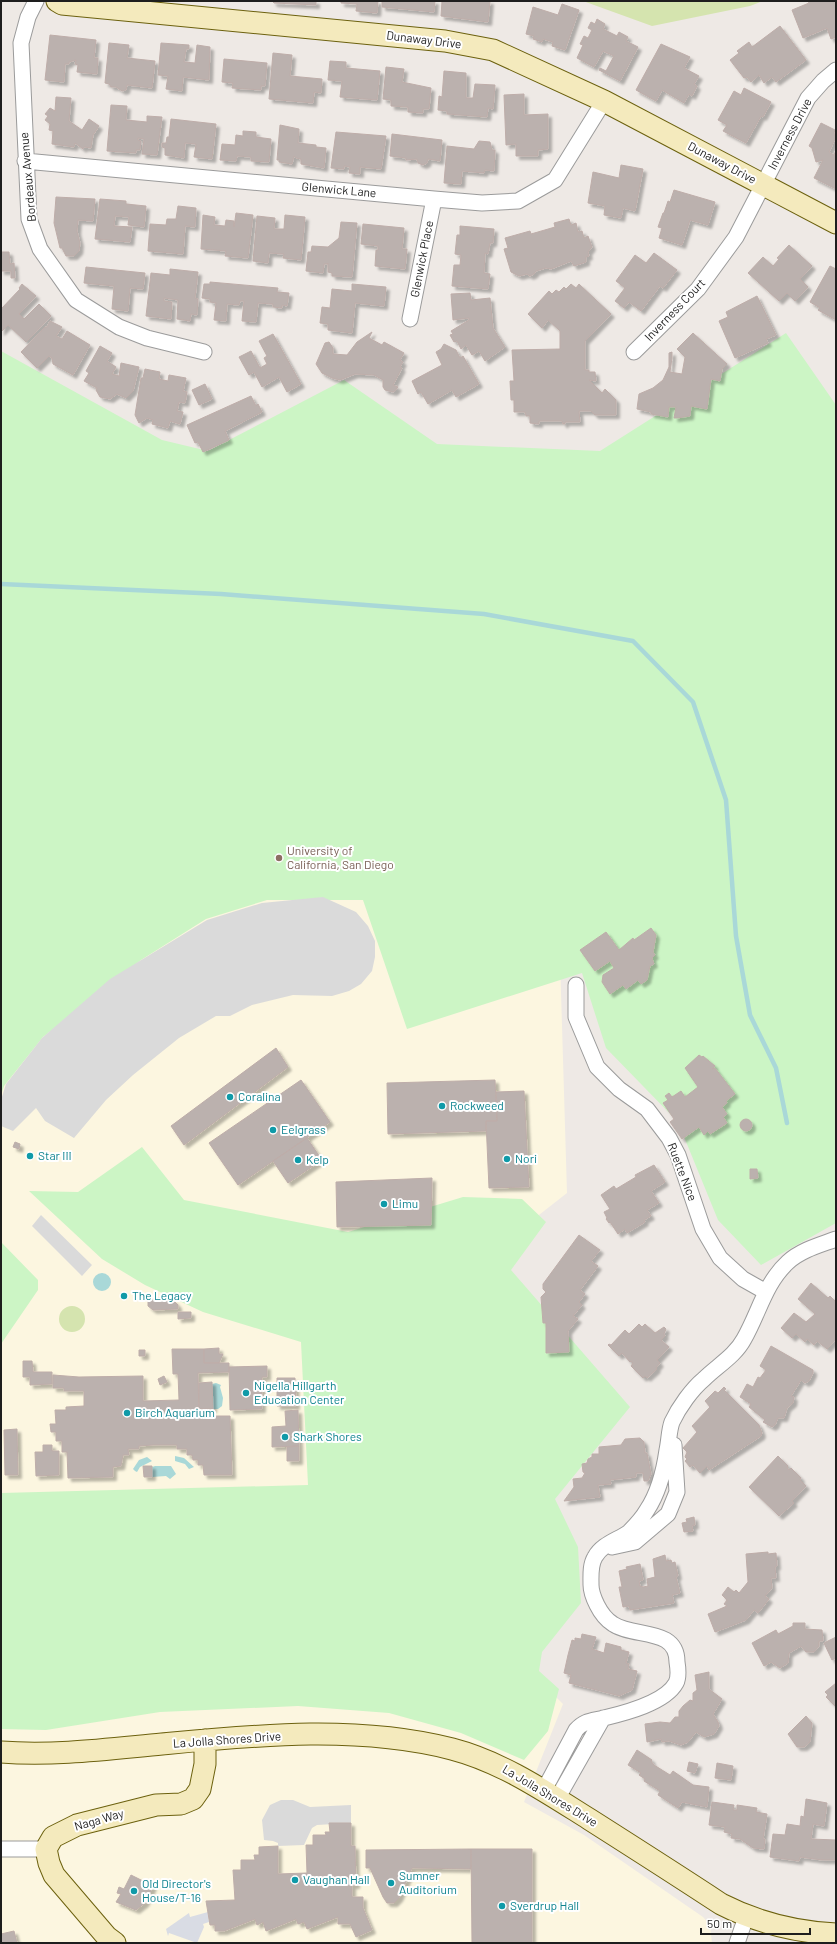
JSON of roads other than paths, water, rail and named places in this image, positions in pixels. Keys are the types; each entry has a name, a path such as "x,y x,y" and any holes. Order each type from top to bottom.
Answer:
{"street":[{"name":"Bordeaux Avenue","path":"36,1 28,17 21,43 25,161 29,219 40,249 76,300 119,327 147,338 204,352"},
{"name":"Dunaway Drive","path":"57,1 62,4 445,41 493,50 604,101 836,223"},
{"name":"Inverness Drive","path":"763,184 808,98 823,80 836,70"},
{"name":"Glenwick Lane","path":"25,161 482,203 518,201 555,180 604,101"},
{"name":"Inverness Court","path":"634,352 698,289 736,237 763,184"},
{"name":"Glenwick Place","path":"410,319 434,199"},
{"name":"Ruette Nice","path":"576,985 576,1017 597,1067 620,1089 647,1109 669,1138 678,1155 703,1229 720,1258 743,1279 766,1292"},
{"path":"550,1794 568,1746 576,1730 581,1724 656,1702 677,1682 677,1655 671,1643 661,1636 642,1633 614,1625 603,1615 594,1600 591,1587 591,1569 594,1558 601,1549 635,1542 668,1514 677,1492 671,1423 679,1409 703,1380 725,1361 744,1340 766,1292 777,1273 790,1260 809,1249 836,1239"},
{"path":"550,1794 583,1753 603,1718"},
{"name":"La Jolla Shores Drive","path":"1,1752 32,1754 91,1751 205,1740 353,1734 388,1737 453,1749 494,1764 550,1794 721,1904 746,1917 791,1929 836,1934"},
{"name":"Naga Way","path":"46,1849 53,1837 77,1825 156,1805 181,1804 193,1799 200,1789 205,1764 205,1740"},
{"path":"568,1746 583,1753"},
{"path":"1,1849 46,1849 49,1863 54,1875 107,1937 115,1943"},
{"path":"737,1943 746,1917"}],"water":[{"path":"98,1273 106,1273 111,1278 109,1289 106,1291 98,1291 93,1286 93,1278"},
{"path":"216,1383 221,1385 220,1387 223,1398 222,1406 218,1409 213,1409 212,1384"},
{"path":"175,1456 184,1458 194,1467 189,1469 185,1464 175,1461"},
{"path":"147,1457 152,1461 140,1467 137,1472 133,1469 139,1460"},
{"path":"171,1466 176,1474 170,1479 166,1476 152,1477 152,1467"}],"waterway":[{"path":"1,584 221,594 484,614 633,641 693,702 726,800 736,936 750,1015 776,1068 787,1123"}],"place":[{"name":"University of California, San Diego","path":"279,858"},
{"name":"Coralina","path":"230,1097"},
{"name":"Rockweed","path":"442,1106"},
{"name":"Eelgrass","path":"273,1130"},
{"name":"Star III","path":"30,1156"},
{"name":"Nori","path":"507,1159"},
{"name":"Kelp","path":"298,1160"},
{"name":"Limu","path":"384,1204"},
{"name":"The Legacy","path":"124,1296"},
{"name":"Nigella Hillgarth Education Center","path":"246,1393"},
{"name":"Birch Aquarium","path":"127,1413"},
{"name":"Shark Shores","path":"285,1437"},
{"name":"Vaughan Hall","path":"295,1880"},
{"name":"Sumner Auditorium","path":"391,1883"},
{"name":"Old Director's House/T-16","path":"134,1891"},
{"name":"Sverdrup Hall","path":"502,1906"}]}
